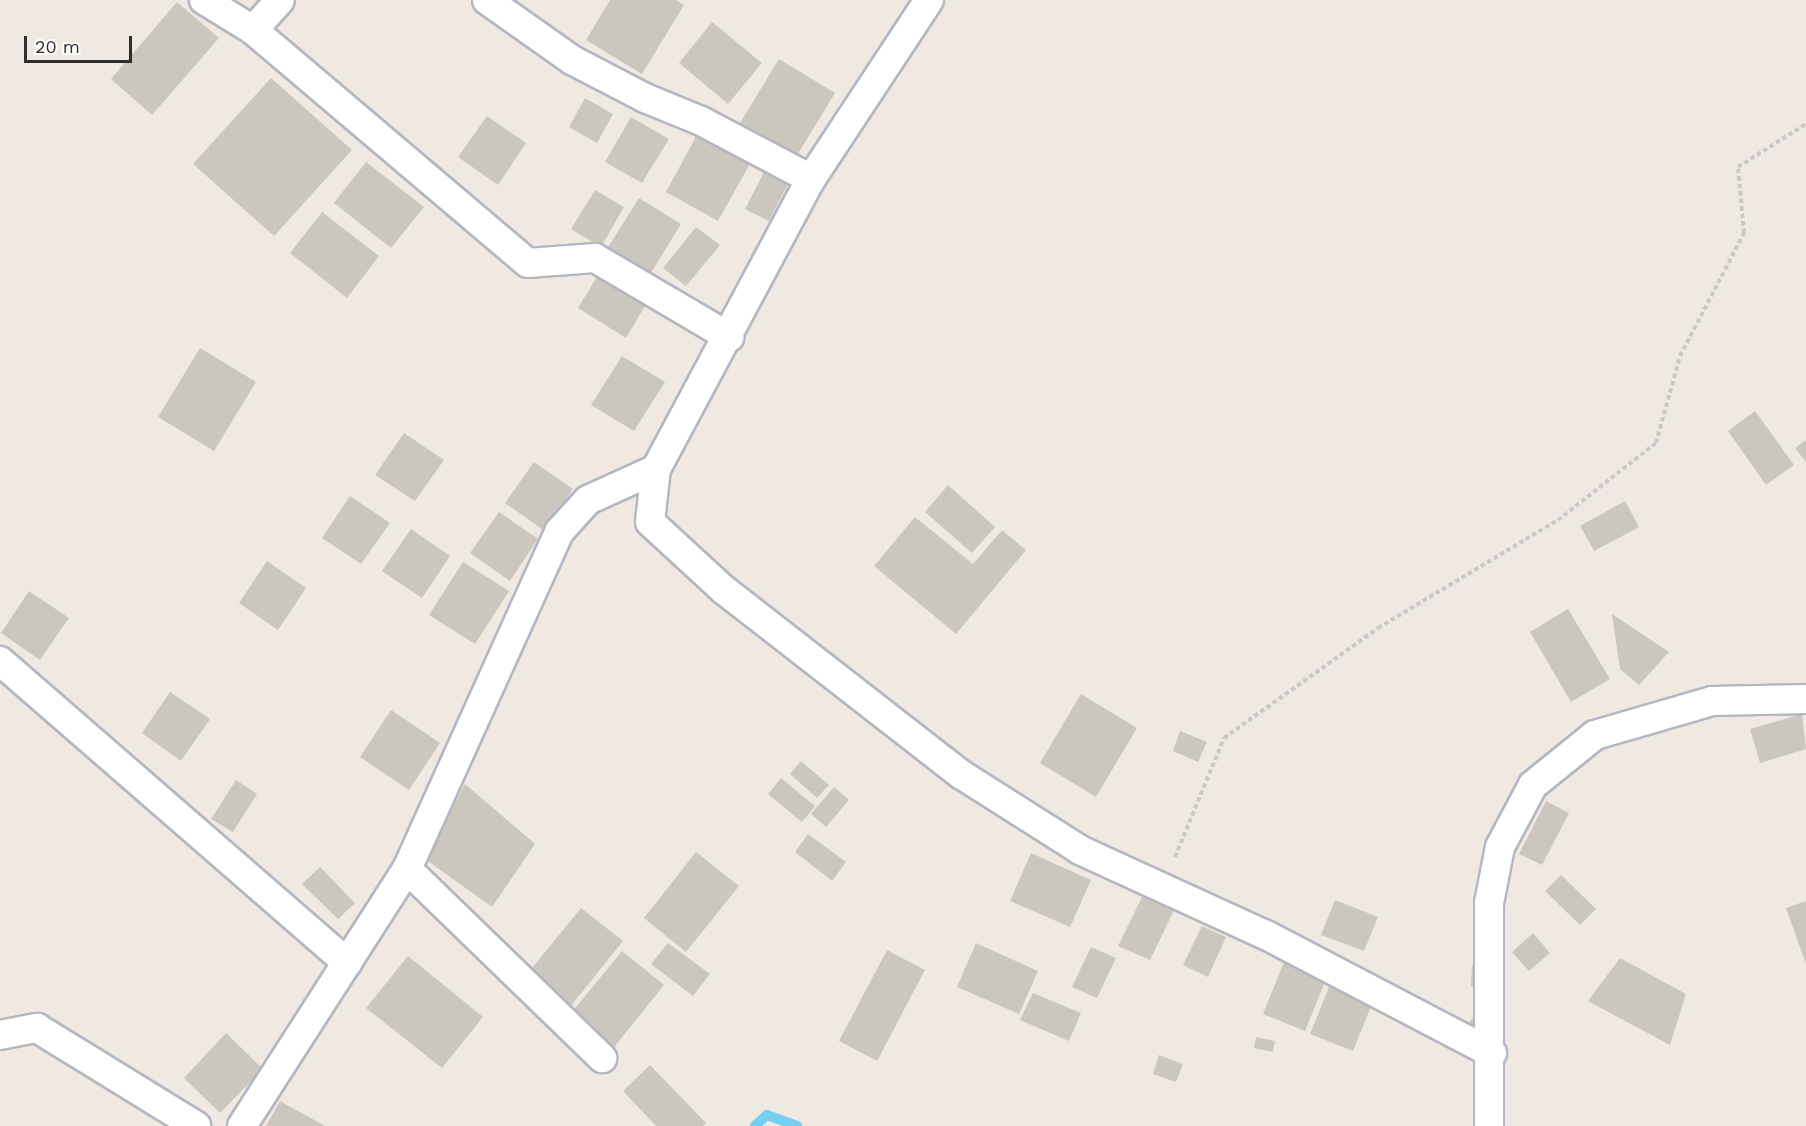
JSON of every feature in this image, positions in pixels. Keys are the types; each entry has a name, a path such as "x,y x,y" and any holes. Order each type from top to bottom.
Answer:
{"street":[{"path":"204,0 253,30 528,264 596,258 729,337"},
{"path":"253,30 280,0"},
{"path":"487,0 572,60 645,98 701,121 811,179"},
{"path":"929,0 811,179 729,337 656,469 650,522 724,590 962,775 1080,850 1164,885 1491,1053"},
{"path":"242,1126 407,869 559,532 588,500 656,469"},
{"path":"0,661 347,963"},
{"path":"1489,1126 1490,903 1500,847 1533,785 1595,735 1712,701 1806,699"},
{"path":"407,869 602,1058"},
{"path":"0,1035 37,1028 196,1126"}],"path":[{"path":"1164,885 1224,738 1378,628 1558,520 1656,444 1680,356 1744,233 1738,167 1806,124"}],"building":[{"path":"610,0 676,0 684,5 642,74 586,40"},
{"path":"177,2 219,38 152,115 111,79"},
{"path":"712,22 762,63 728,104 679,63"},
{"path":"779,59 835,93 793,162 737,128"},
{"path":"271,78 352,150 274,236 193,164"},
{"path":"585,98 613,114 597,143 569,127"},
{"path":"487,116 526,143 498,185 458,157"},
{"path":"631,117 669,139 642,183 605,162"},
{"path":"699,131 752,160 718,221 666,192"},
{"path":"366,162 424,207 391,248 334,203"},
{"path":"765,170 789,182 769,221 745,209"},
{"path":"595,190 624,207 601,247 571,229"},
{"path":"639,198 681,224 649,276 607,249"},
{"path":"322,212 379,256 347,298 290,253"},
{"path":"696,227 720,245 686,286 663,268"},
{"path":"600,272 648,301 626,338 578,308"},
{"path":"200,348 256,382 214,451 158,417"},
{"path":"622,356 665,382 634,431 591,405"},
{"path":"1755,411 1794,465 1766,485 1728,431"},
{"path":"404,433 444,460 415,501 375,475"},
{"path":"1806,440 1806,462 1795,448"},
{"path":"534,462 573,489 545,531 505,503"},
{"path":"948,485 995,527 972,553 925,512"},
{"path":"350,496 390,523 361,564 322,538"},
{"path":"1625,501 1639,527 1594,551 1580,526"},
{"path":"499,512 538,539 510,581 470,553"},
{"path":"915,517 973,564 1002,530 1026,550 956,634 874,566"},
{"path":"411,529 450,556 422,598 382,571"},
{"path":"267,561 306,588 278,630 239,603"},
{"path":"463,562 509,591 475,644 429,615"},
{"path":"29,591 69,618 40,660 1,633"},
{"path":"1568,609 1610,679 1571,702 1530,632"},
{"path":"1612,614 1669,652 1639,685 1620,669"},
{"path":"170,692 210,719 181,761 142,733"},
{"path":"1081,694 1137,728 1096,797 1040,763"},
{"path":"391,710 440,743 409,790 360,757"},
{"path":"1802,714 1806,749 1760,763 1750,729"},
{"path":"1180,731 1207,742 1198,762 1173,751"},
{"path":"801,761 829,785 817,798 790,774"},
{"path":"781,778 815,806 802,822 768,794"},
{"path":"236,780 257,794 233,832 211,819"},
{"path":"465,784 535,844 492,907 425,859"},
{"path":"834,787 849,800 826,827 811,814"},
{"path":"1546,801 1569,813 1542,865 1519,854"},
{"path":"808,834 846,862 832,881 795,852"},
{"path":"696,852 739,886 686,952 644,918"},
{"path":"1031,853 1091,880 1070,927 1010,901"},
{"path":"320,867 355,903 338,919 302,884"},
{"path":"1561,875 1596,909 1580,925 1545,891"},
{"path":"1143,895 1174,910 1150,960 1118,946"},
{"path":"1335,900 1378,917 1364,951 1321,935"},
{"path":"1806,901 1806,964 1786,908"},
{"path":"581,908 623,941 570,1007 528,973"},
{"path":"1202,926 1226,937 1208,977 1183,965"},
{"path":"1533,933 1550,953 1529,971 1512,952"},
{"path":"668,943 710,974 693,996 651,964"},
{"path":"976,943 1038,971 1019,1014 957,987"},
{"path":"1091,947 1116,958 1097,998 1072,987"},
{"path":"887,950 925,970 877,1061 839,1041"},
{"path":"622,951 664,985 611,1051 568,1017"},
{"path":"408,956 483,1017 442,1068 366,1008"},
{"path":"1620,958 1686,994 1670,1045 1588,1001"},
{"path":"1284,962 1326,979 1305,1031 1263,1014"},
{"path":"1472,966 1487,966 1486,986 1471,986"},
{"path":"1331,982 1374,999 1353,1051 1310,1034"},
{"path":"1033,993 1081,1013 1069,1041 1020,1020"},
{"path":"1474,1017 1484,1028 1476,1035 1466,1025"},
{"path":"226,1033 263,1069 220,1113 184,1078"},
{"path":"1256,1037 1275,1041 1273,1052 1254,1048"},
{"path":"1159,1055 1183,1064 1176,1082 1153,1074"},
{"path":"650,1065 706,1123 703,1126 656,1126 623,1091"},
{"path":"280,1101 325,1126 266,1126"}],"waterway":[{"path":"755,1126 767,1115 797,1126"}]}
